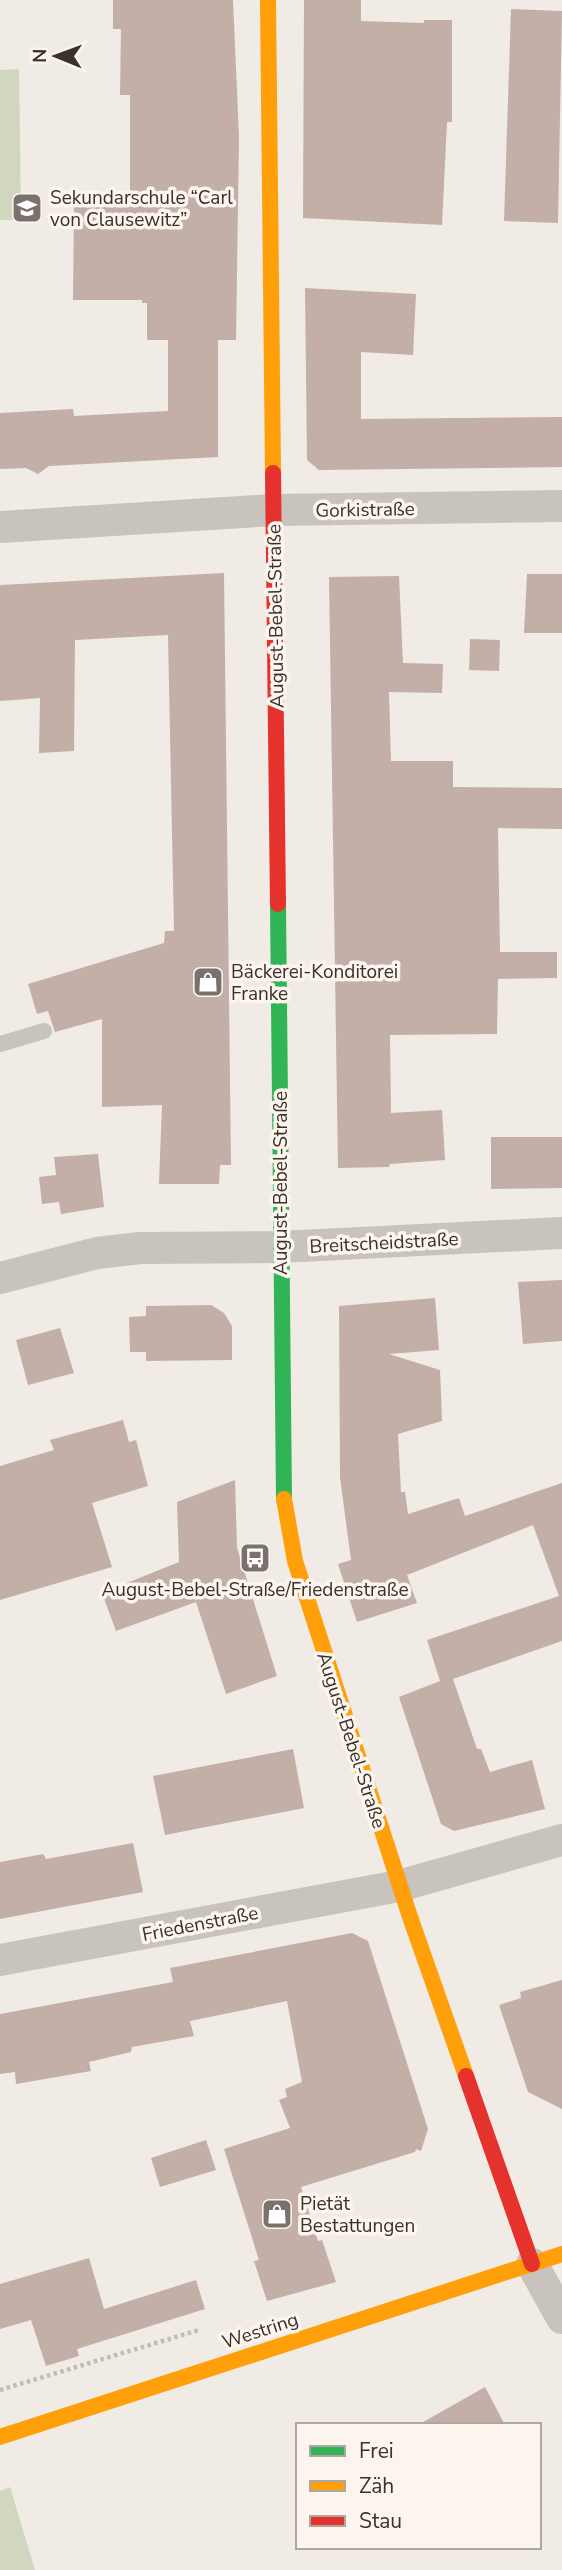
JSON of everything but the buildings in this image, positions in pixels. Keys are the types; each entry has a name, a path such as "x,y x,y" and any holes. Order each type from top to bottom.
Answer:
{"street":[{"name":"August-Bebel-Straße","path":"268,0 284,1511 288,1535 400,1886 533,2264 562,2318"},
{"name":"Gorkistraße","path":"0,527 274,510 562,506"},
{"name":"Breitscheidstraße","path":"0,1278 97,1253 140,1248 281,1247 562,1233"},
{"name":"Friedenstraße","path":"0,1960 400,1886 562,1840"},
{"name":"Westring","path":"0,2437 562,2254"}],"lane":[{"path":"0,1044 44,1031"}],"green space":[{"path":"19,69 21,220 0,220 0,70"},
{"path":"10,2487 35,2570 0,2570 0,2491"}],"traffic: fast":[{"path":"278,904 284,1499"}],"traffic: slow":[{"path":"268,0 273,473"},
{"path":"284,1499 295,1561 410,1917 466,2076"},
{"path":"0,2437 562,2254"}],"traffic: jam":[{"path":"273,473 278,904"},
{"path":"466,2076 532,2264"}],"place":[{"name":"Sekundarschule “Carl von Clausewitz”","path":"27,208"},
{"name":"Bäckerei-Konditorei Franke","path":"208,982"},
{"name":"August-Bebel-Straße/Friedenstraße","path":"255,1558"},
{"name":"Pietät Bestattungen","path":"277,2214"}]}
